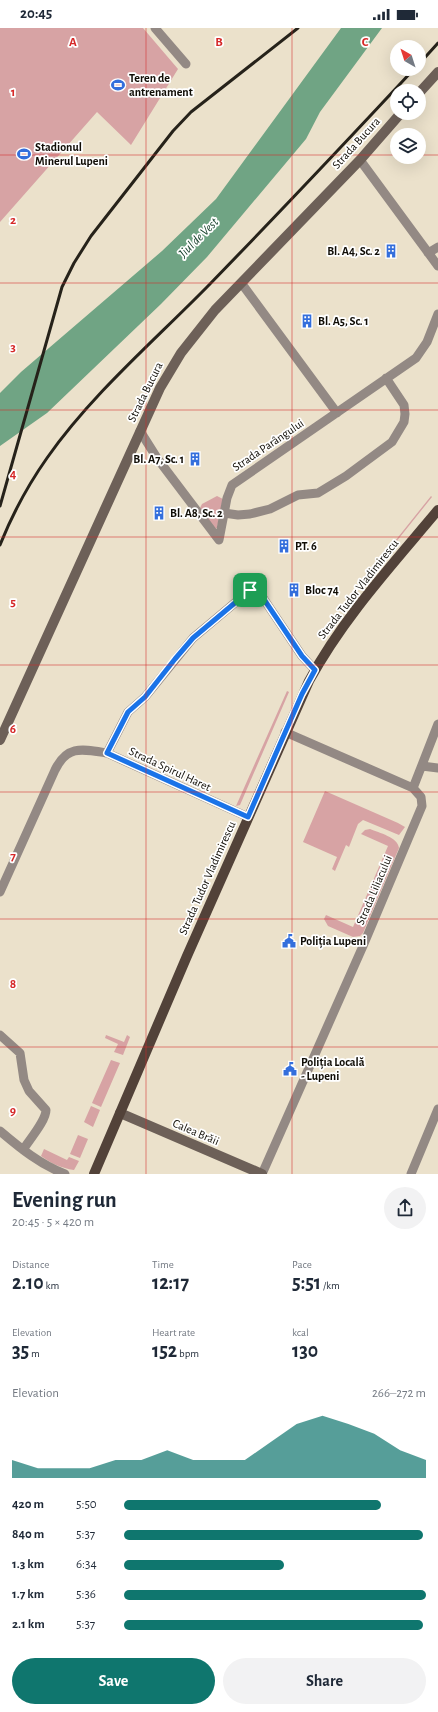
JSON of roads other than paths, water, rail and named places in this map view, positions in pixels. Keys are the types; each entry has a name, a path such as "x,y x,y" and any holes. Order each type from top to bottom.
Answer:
{"main road":[{"path":"426,85 438,72"},
{"name":"Strada Bucura","path":"0,740 160,388 180,353 215,310 242,284 360,160 395,120"},
{"name":"Strada Tudor Vladimirescu","path":"94,1174 285,732 315,670 347,620 438,510"},
{"name":"Calea Brăii","path":"120,1113 262,1174"}],"street":[{"path":"155,28 186,64"},
{"path":"360,160 438,266"},
{"path":"428,253 438,247"},
{"path":"242,284 337,413"},
{"name":"Strada Parângului","path":"140,431 157,458 219,540 228,492 232,485 412,361 423,350 438,314"},
{"path":"224,513 238,515 250,514 270,509 298,494 318,493 346,476 392,442 404,422 405,414 404,405 386,378"},
{"path":"107,753 128,712 145,697 185,647 193,638 255,586 302,656 315,670"},
{"path":"285,732 415,790 422,766 438,724"},
{"name":"Strada Spirul Haret","path":"0,892 58,763 69,752 84,750 107,753 248,817"},
{"path":"422,766 438,768"},
{"name":"Strada Liliacului","path":"262,1174 420,812 421,800 415,790"},
{"path":"0,1035 20,1053 24,1080 29,1091 46,1110 46,1113 39,1126 23,1150"},
{"path":"410,1174 438,1109"},
{"path":"0,1131 23,1150 47,1166 65,1174"}],"water":[{"name":"Jiul de Vest","path":"341,28 382,28 320,112 306,139 207,257 161,304 47,413 0,446 0,393 21,372 162,251 216,199"}],"railway":[{"path":"0,506 62,287 74,263 91,236 173,131 191,112 298,28"},
{"path":"426,56 438,43"},
{"path":"0,545 15,511 33,479 47,458 83,412 103,390 234,259 407,76"}],"place":[{"name":"Teren de antrenament","path":"118,85"},
{"name":"Stadionul Minerul Lupeni","path":"24,154"},
{"name":"Bl. A4, Sc. 2","path":"391,251"},
{"name":"Bl. A5, Sc. 1","path":"307,321"},
{"name":"Bl. A7, Sc. 1","path":"195,459"},
{"name":"Bl. A8, Sc. 2","path":"159,513"},
{"name":"P.T. 6","path":"284,546"},
{"name":"Bloc 74","path":"294,590"},
{"name":"Poliția Lupeni","path":"289,941"},
{"name":"Poliția Locală - Lupeni","path":"290,1069"}]}
